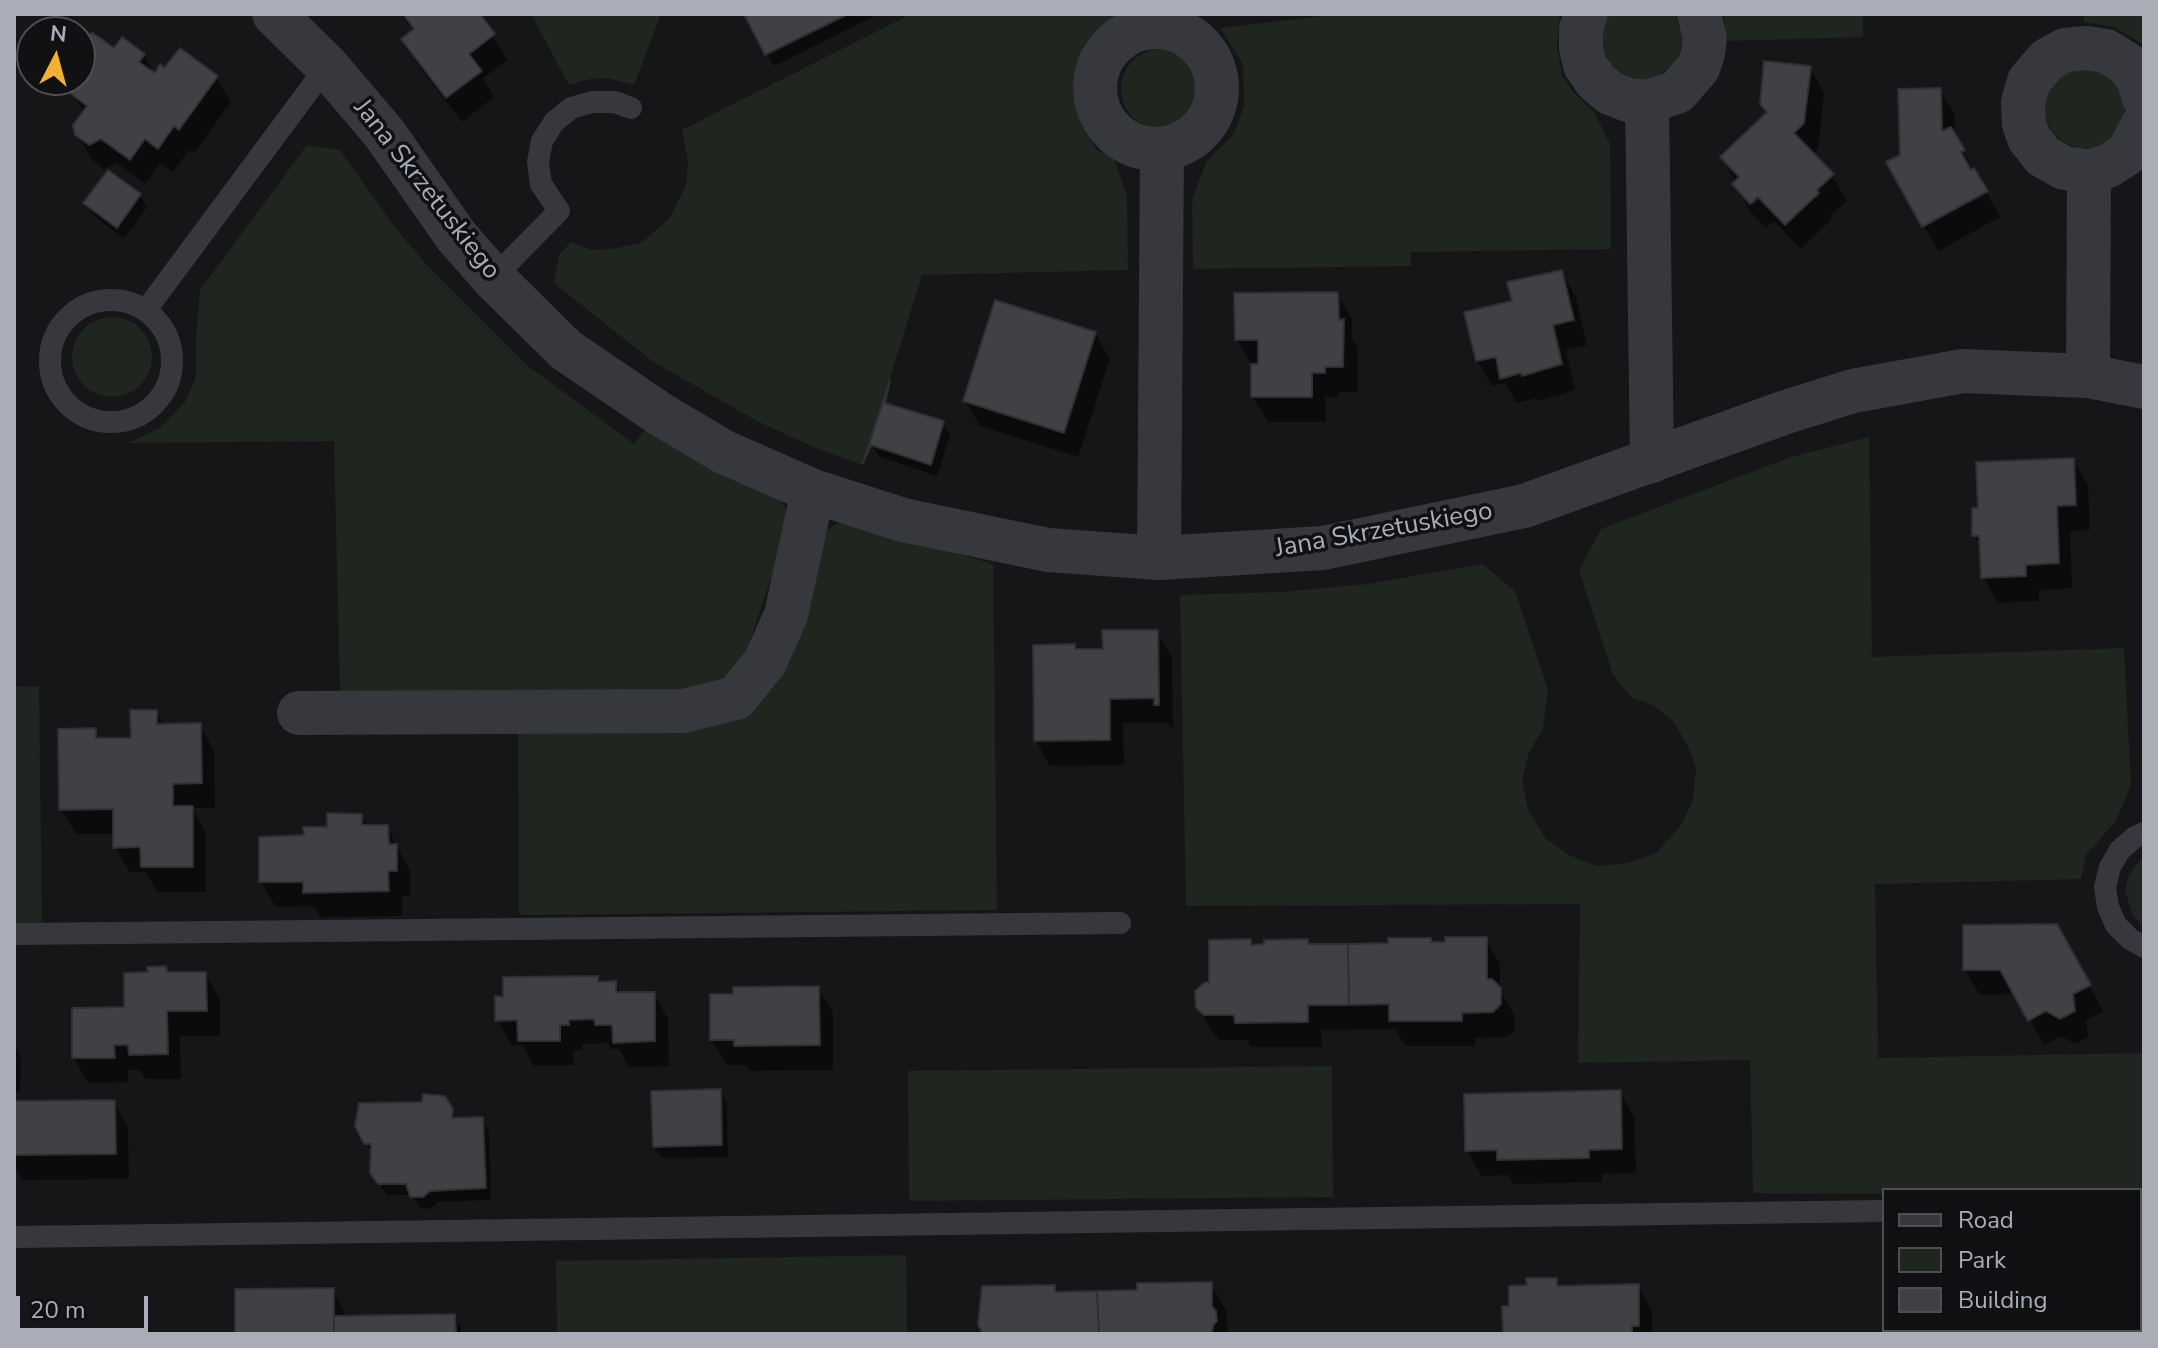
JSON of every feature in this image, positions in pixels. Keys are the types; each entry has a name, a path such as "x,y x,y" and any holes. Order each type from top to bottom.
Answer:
{"street":[{"name":"Jana Skrzetuskiego","path":"274,14 327,66 384,133 457,237 493,278 566,350 660,414 724,452 813,491 903,520 1048,550 1159,558 1323,548 1524,506 1853,391 1963,371 2088,376 2144,387"},
{"path":"1586,14 1581,29 1581,48 1585,65 1596,81 1610,93 1628,100 1647,102 1677,92 1698,68 1705,38 1699,14"},
{"path":"2144,98 2139,80 2127,64 2106,51 2087,48 2065,50 2047,60 2029,81 2023,102 2024,124 2029,138 2043,156 2064,168 2089,171 2108,166 2127,154 2144,123"},
{"path":"1647,102 1652,461"},
{"path":"1159,558 1162,149"},
{"path":"2088,376 2089,171"},
{"path":"299,713 683,711 736,698 765,662 786,615 813,491"}],"lane":[{"path":"146,310 327,66"},
{"path":"493,278 559,211 541,184 538,162 542,141 554,122 571,108 592,102 615,102 631,108"},
{"path":"114,300 133,303 146,310 166,332 173,357 171,379 155,406 135,418 117,423 91,420 71,408 56,390 51,375 50,354 56,333 75,312 92,302 114,300"},
{"path":"2144,833 2120,850 2110,867 2105,887 2108,907 2116,925 2144,947"},
{"path":"14,934 1120,923"},
{"path":"14,1237 1882,1211"}],"green space":[{"path":"531,14 661,14 634,85 608,78 569,85"},
{"path":"911,14 1117,14 1099,27 1085,43 1074,76 1073,97 1081,125 1096,149 1114,159 1127,195 1128,270 922,275 863,465 815,448 757,421 652,361 554,283 559,255 571,242 591,250 641,243 669,219 686,186 688,161 682,130"},
{"path":"1339,14 1560,14 1557,46 1562,76 1594,112 1610,144 1611,249 1411,252 1411,266 1193,269 1192,199 1207,161 1234,133 1244,106 1243,64 1220,28"},
{"path":"1610,14 1675,14 1683,37 1677,62 1657,77 1644,80 1619,72 1604,51 1604,25"},
{"path":"1723,14 1863,14 1863,37 1728,41"},
{"path":"2084,14 2144,14 2144,45 2114,27 2084,22"},
{"path":"1153,49 1169,49 1190,60 1201,81 1201,97 1190,118 1169,129 1153,129 1139,123 1127,111 1121,97 1121,81 1127,67 1139,55"},
{"path":"2085,68 2100,71 2113,80 2122,93 2125,108 2122,123 2113,136 2100,145 2085,148 2070,145 2057,136 2048,123 2045,108 2048,93 2057,80 2070,71"},
{"path":"307,145 340,150 393,225 424,262 528,366 634,444 646,429 776,495 788,511 785,535 745,657 724,682 703,691 340,694 334,441 128,443 160,428 185,402 196,377 200,290"},
{"path":"104,317 120,317 141,328 152,349 152,365 141,386 120,397 104,397 90,391 78,379 72,365 72,349 78,335 90,323"},
{"path":"1869,437 1872,657 2124,648 2131,785 2116,821 2086,855 2081,879 1875,884 1878,1058 2144,1053 2144,1334 2089,1334 2142,1332 2142,1188 1882,1188 1882,1194 1753,1193 1750,1060 1578,1063 1580,904 1186,906 1180,595 1281,592 1368,584 1482,564 1515,591 1548,690 1543,729 1529,752 1522,781 1528,809 1545,838 1569,855 1597,866 1628,863 1656,853 1680,827 1693,800 1696,768 1688,746 1673,721 1651,704 1632,698 1613,675 1579,570 1601,529 1791,457"},
{"path":"842,521 993,564 997,910 519,915 518,728 730,717 824,531"},
{"path":"39,686 42,922 14,923 14,687"},
{"path":"2144,858 2144,926 2133,916 2125,891 2134,866"},
{"path":"1332,1066 1333,1197 909,1201 908,1071"},
{"path":"906,1255 907,1334 557,1334 556,1261"}],"building":[{"path":"403,14 480,14 495,34 469,54 482,71 446,98 401,39 414,29"},
{"path":"744,14 848,14 765,55"},
{"path":"96,35 114,48 122,37 145,54 139,62 155,73 160,64 164,68 180,48 218,76 179,130 174,126 158,149 145,139 130,160 101,139 89,145 75,135 73,125 87,106 74,96 96,96"},
{"path":"1764,61 1811,66 1804,123 1794,133 1834,174 1785,225 1758,197 1750,204 1732,184 1739,177 1720,157 1767,112 1760,104"},
{"path":"1941,88 1942,131 1951,127 1965,150 1961,152 1971,170 1974,168 1988,191 1922,227 1886,162 1900,155 1898,89"},
{"path":"108,170 141,194 117,228 83,203"},
{"path":"1562,270 1574,320 1553,325 1562,364 1500,379 1496,357 1476,361 1464,312 1512,301 1507,282"},
{"path":"1338,292 1339,320 1344,319 1343,367 1325,367 1325,373 1312,373 1312,397 1251,397 1251,364 1258,364 1258,340 1235,340 1234,293"},
{"path":"995,300 1096,332 1064,433 963,401"},
{"path":"890,380 885,403 944,421 931,465 871,445 863,463"},
{"path":"2074,458 2076,505 2057,506 2059,563 2026,565 2026,576 1981,578 1979,536 1972,536 1972,508 1978,508 1976,462"},
{"path":"1102,630 1158,630 1159,705 1154,705 1154,698 1110,699 1110,740 1034,741 1033,645 1075,644 1075,649 1103,649"},
{"path":"130,710 157,710 157,724 201,723 202,783 173,784 173,806 193,806 193,867 141,867 140,847 113,848 113,809 59,810 58,729 96,728 96,738 131,738"},
{"path":"327,813 362,814 362,825 388,825 389,844 397,844 397,871 388,871 389,891 303,893 303,882 259,882 259,837 304,835 303,827 327,827"},
{"path":"2057,924 2091,985 2073,994 2075,1011 2060,1019 2046,1011 2028,1021 2000,970 1963,970 1963,925"},
{"path":"1445,937 1487,937 1487,979 1492,979 1501,988 1501,1004 1493,1012 1462,1013 1462,1021 1389,1021 1389,1004 1349,1005 1348,944 1388,943 1388,938 1431,938 1431,942 1445,942"},
{"path":"1251,939 1251,945 1264,944 1264,940 1308,939 1308,944 1348,944 1349,1005 1308,1005 1308,1022 1235,1023 1234,1015 1204,1015 1196,1008 1195,991 1209,982 1209,940"},
{"path":"166,966 167,972 206,972 207,1011 167,1011 168,1054 129,1055 128,1045 114,1045 115,1058 72,1058 72,1008 124,1007 124,973 148,972 147,967"},
{"path":"598,976 598,982 616,981 616,992 655,992 655,1041 613,1043 612,1025 595,1025 594,1019 569,1020 569,1025 560,1025 560,1041 518,1041 517,1020 495,1021 495,996 503,997 503,977"},
{"path":"819,986 820,1045 734,1046 734,1040 710,1040 710,994 733,994 733,987"},
{"path":"721,1089 722,1145 653,1147 651,1091"},
{"path":"1621,1090 1622,1149 1589,1150 1589,1158 1497,1160 1497,1150 1465,1151 1464,1094"},
{"path":"423,1094 445,1096 453,1109 452,1118 483,1117 486,1188 430,1191 423,1197 410,1197 406,1184 378,1184 370,1173 371,1144 364,1144 355,1126 359,1103 422,1102"},
{"path":"115,1100 116,1154 14,1155 14,1101"},
{"path":"1526,1278 1557,1278 1557,1286 1639,1284 1639,1326 1632,1326 1632,1334 1503,1334 1502,1306 1509,1306 1509,1286 1527,1285"},
{"path":"1212,1282 1212,1306 1217,1321 1212,1332 1099,1334 1097,1291 1137,1290 1137,1283"},
{"path":"1055,1285 1055,1292 1097,1291 1099,1334 982,1333 978,1324 982,1286"},
{"path":"334,1288 334,1334 235,1334 235,1289"},
{"path":"455,1314 456,1334 334,1334 334,1316"}]}
